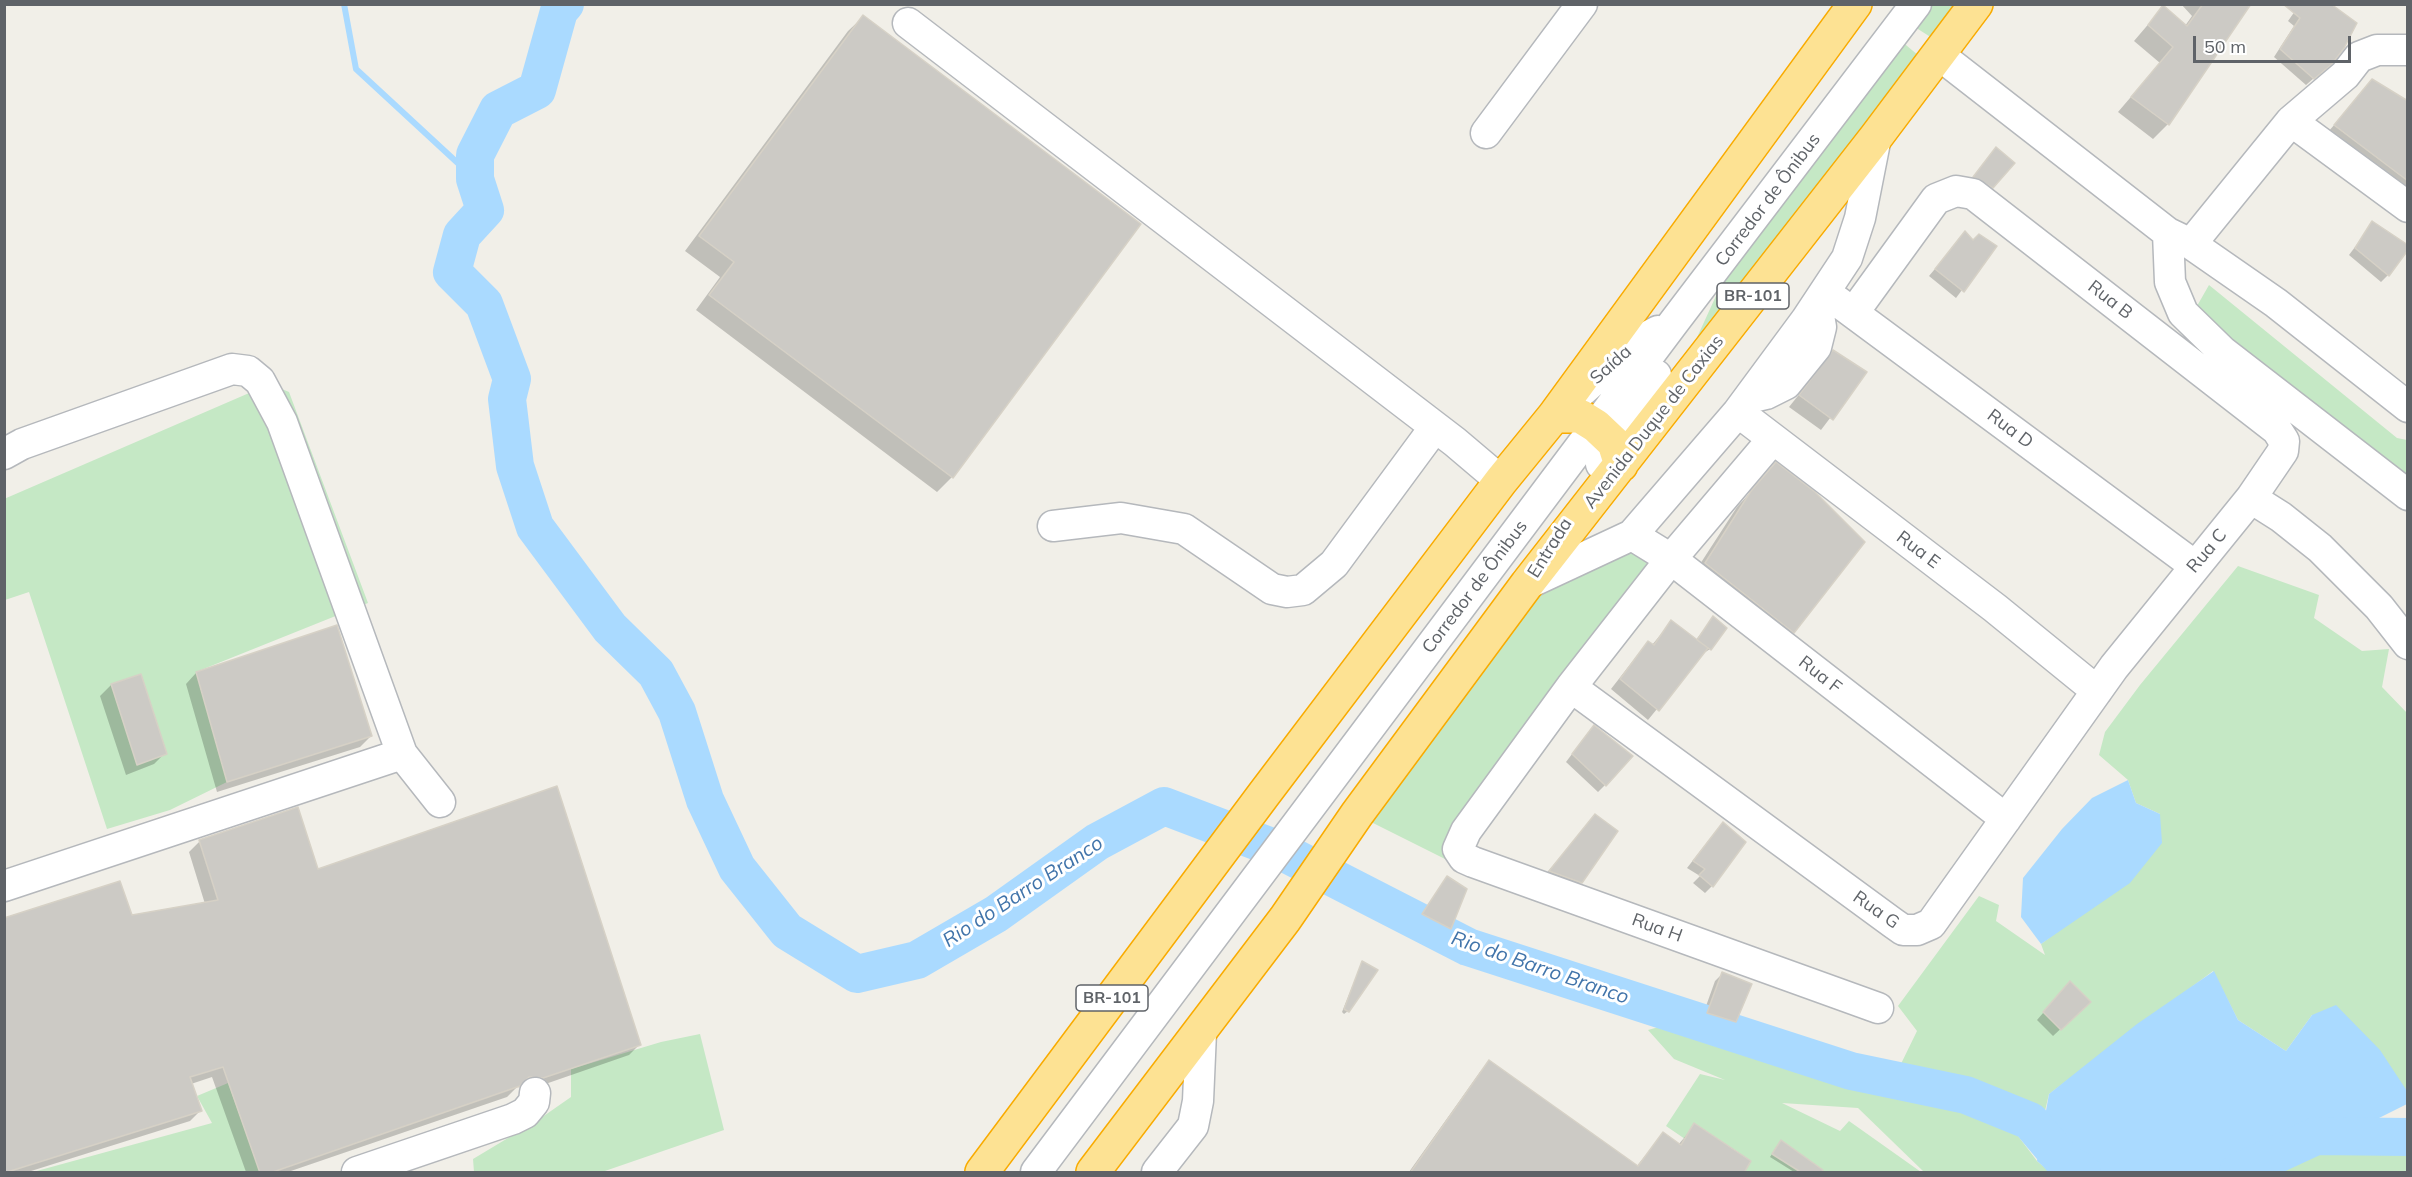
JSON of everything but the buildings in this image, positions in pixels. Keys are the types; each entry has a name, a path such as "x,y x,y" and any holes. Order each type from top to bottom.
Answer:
{"highway":[{"name":"BR-101","path":"960,1173 1010,1134 1501,481 1554,416 1856,4"},
{"name":"Avenida Duque de Caxias","path":"1201,1032 1527,584 1610,445 1876,137 1976,4"},
{"path":"1554,416 1580,416 1610,445"},
{"name":"BR-101","path":"1094,1173 1201,1032"},
{"path":"982,1173 1010,1134"}],"street":[{"path":"1486,133 1582,4"},
{"name":"Corredor de Ônibus","path":"1674,322 1916,4"},
{"path":"908,23 1435,427 1501,481"},
{"path":"2408,50 2377,50 2359,57 2345,75 2291,121 2179,238 2170,282 2183,313 2222,351 2408,495"},
{"path":"1938,54 2179,238 2284,309 2408,407"},
{"path":"2291,121 2408,207"},
{"name":"BR-101","path":"1527,584 1632,535 1743,405 1847,258 1860,218 1876,137"},
{"name":"Rua B","path":"1854,312 1936,199 1956,191 1973,194 2277,430"},
{"name":"Rua D","path":"1820,298 1854,312 2195,566"},
{"path":"1610,445 1661,366 1674,322"},
{"name":"Saída","path":"1554,416 1635,343 1674,322"},
{"path":"4,454 22,444 232,369 248,371 260,381 282,422 402,754 440,802"},
{"name":"Rua E","path":"1743,405 1772,440 1995,608 2105,679"},
{"path":"1053,526 1121,518 1184,529 1272,589 1287,592 1303,590 1334,564 1435,427"},
{"name":"Rua C","path":"2105,679 2251,498 2283,451 2284,441 2277,430"},
{"path":"1571,687 1671,559 1772,440"},
{"name":"Corredor de Ônibus","path":"1036,1173 1610,445"},
{"path":"2251,498 2281,516 2320,548 2379,607 2408,644"},
{"name":"Rua F","path":"1632,535 1671,559 2006,819"},
{"name":"Rua G","path":"1571,687 1903,930 1917,930 1930,924 2105,679"},
{"name":"Rua H","path":"1571,687 1466,831 1458,849 1464,858 1878,1008"},
{"path":"4,886 402,754"},
{"path":"1157,1173 1193,1126 1198,1101 1201,1032"},
{"path":"357,1173 513,1119 525,1113 534,1102 535,1093"}],"green space":[{"path":"1925,5 1968,5 1940,43 1910,24"},
{"path":"1900,40 1925,61 1678,379 1721,285 1761,226 1822,152"},
{"path":"2209,285 2397,438 2407,440 2407,479 2193,313"},
{"path":"270,384 289,392 368,603 196,672 227,782 170,810 107,829 29,592 5,600 4,499"},
{"path":"1622,546 1678,568 1455,864 1369,821 1542,591"},
{"path":"2238,566 2319,595 2314,618 2362,651 2389,649 2382,687 2408,714 2407,1093 2312,1015 2286,1051 2238,1020 2213,971 2049,1094 2040,1132 2030,1120 1898,1070 1917,1031 1898,1006 1979,896 1999,905 1996,921 2045,955 2041,944 2066,925 2160,814 2136,803 2128,780 2099,755 2105,732 2140,685"},
{"path":"1673,1023 2012,1128 2037,1161 2050,1172 1924,1172 1858,1108 1782,1103 1840,1131 1849,1121 1921,1172 1744,1172 1750,1161 1735,1150 1714,1138 1685,1139 1666,1126 1700,1074 1725,1080 1674,1059 1648,1030"},
{"path":"700,1034 724,1130 602,1172 474,1172 473,1159 571,1097 571,1069 661,1042"},
{"path":"228,1083 260,1172 33,1172 212,1123 197,1096"},
{"path":"2407,1137 2407,1172 2237,1172 2333,1141"}],"water":[{"path":"2128,780 2136,803 2160,814 2162,843 2130,883 2041,944 2021,917 2023,878 2062,829 2092,798"},
{"path":"2214,971 2238,1020 2286,1051 2312,1015 2336,1005 2380,1050 2407,1091 2407,1104 2305,1155 2246,1172 2050,1172 2037,1161 2049,1094 2137,1024"}],"waterway":[{"path":"344,4 356,69 475,179"},
{"name":"Rio do Barro Branco","path":"565,4 559,11 537,90 498,110 475,155 475,179 485,210 462,235 452,272 484,304 512,379 507,399 515,466 535,527 610,628 656,673 677,712 705,800 737,868 787,931 857,974 917,960 996,914 1097,842 1164,806 1277,849 1468,947 1851,1071 1966,1095 2030,1121 2066,1164 2082,1172"},
{"name":"Rio do Barro Branco","path":"2238,1172 2316,1136 2408,1137"}]}
